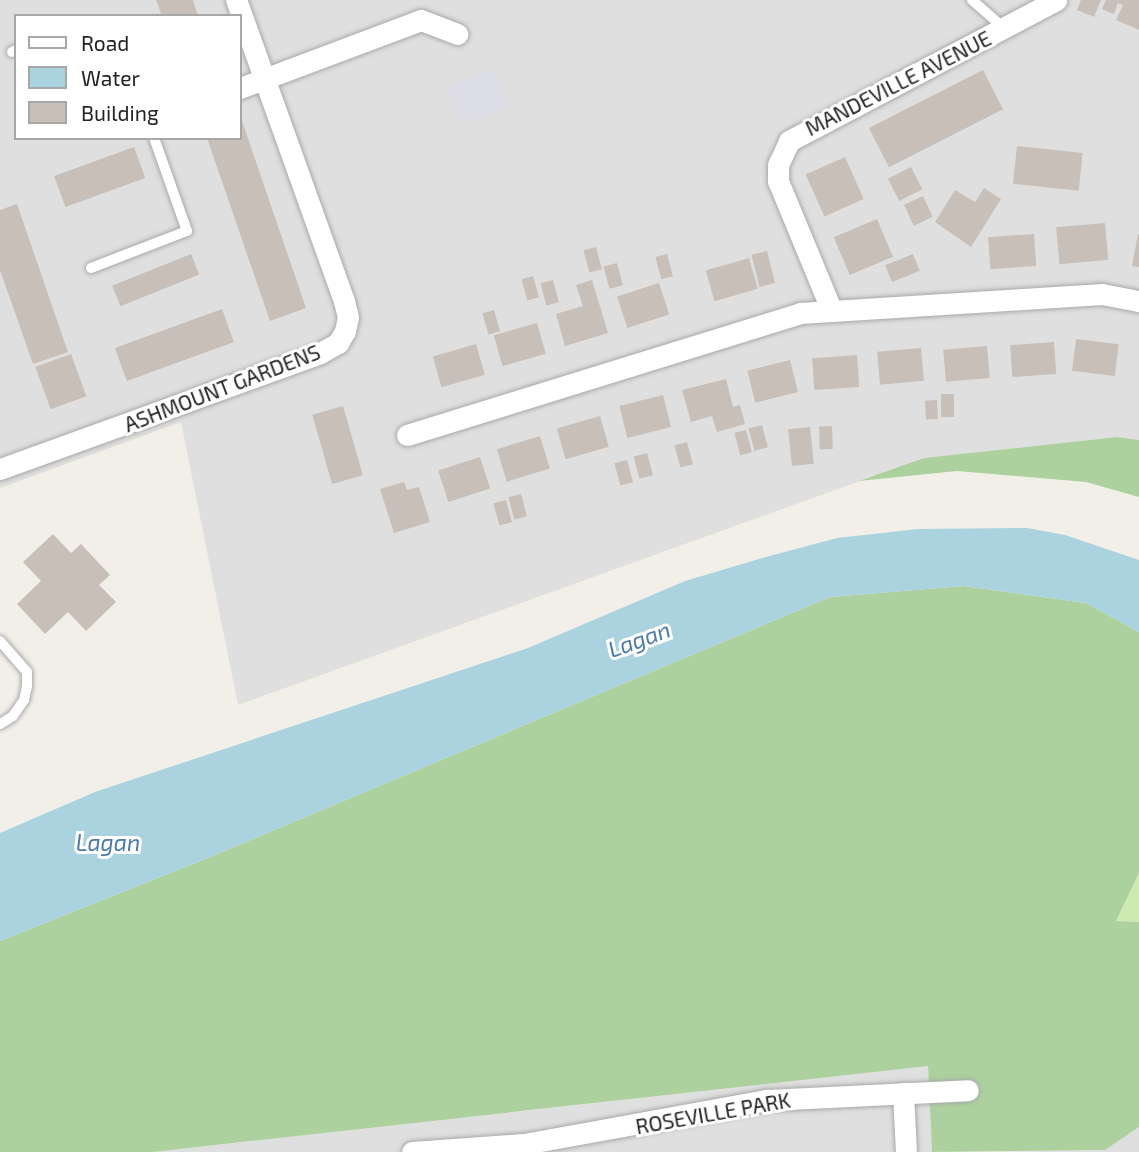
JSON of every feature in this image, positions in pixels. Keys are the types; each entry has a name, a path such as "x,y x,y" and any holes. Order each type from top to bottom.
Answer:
{"street":[{"name":"MANDEVILLE AVENUE","path":"831,309 778,181 782,152 789,141 1056,0"},
{"name":"ASHMOUNT GARDENS","path":"0,469 320,353 338,343 345,331 348,317 344,301 242,17"},
{"path":"242,87 421,20 457,34"},
{"path":"407,435 711,338 800,313 1102,294 1139,301"},
{"name":"ROSEVILLE PARK","path":"412,1152 525,1148 766,1100 968,1090"},
{"path":"904,1093 906,1152"}],"lane":[{"path":"972,0 1005,29"},
{"path":"91,268 187,231 155,140"},
{"path":"0,641 27,672 27,686 19,708 0,724"}],"shaded area":[{"path":"0,0 1139,0 1139,440 1117,437 924,458 238,705 181,422 0,488"},
{"path":"495,70 508,107 460,123 448,86"},
{"path":"928,1066 932,1152 153,1152 516,1112"},
{"path":"1139,1127 1139,1152 991,1152 1105,1150"}],"green space":[{"path":"1117,437 1139,440 1139,497 1086,482 957,471 859,481 924,458"},
{"path":"964,586 1086,603 1139,632 1139,873 1116,921 1139,922 1139,1127 1105,1150 932,1152 928,1066 153,1152 0,1152 0,941 198,862 830,597"},
{"path":"1139,873 1139,922 1116,921"}],"water":[{"name":"Lagan","path":"1027,528 1065,535 1139,560 1139,632 1086,603 964,586 830,597 198,862 0,941 0,833 95,792 528,648 685,581 766,557 837,538 918,529"}],"building":[{"path":"156,0 193,0 197,14 161,14"},
{"path":"1081,0 1101,0 1094,17 1077,10"},
{"path":"1106,0 1139,0 1139,30 1116,20 1123,5 1118,3 1114,14 1102,9"},
{"path":"983,70 1003,109 889,167 869,128"},
{"path":"242,121 306,308 270,321 208,140 242,140"},
{"path":"1017,146 1083,153 1079,191 1013,184"},
{"path":"134,147 145,178 65,207 54,176"},
{"path":"845,157 864,199 824,217 806,174"},
{"path":"911,167 922,189 899,201 888,179"},
{"path":"984,188 1001,199 971,247 935,222 955,190 975,202"},
{"path":"923,196 933,217 914,226 904,205"},
{"path":"17,204 68,352 33,364 0,270 0,210"},
{"path":"877,219 893,257 850,275 834,237"},
{"path":"1105,223 1108,260 1059,264 1056,227"},
{"path":"1034,234 1036,266 990,269 988,237"},
{"path":"1139,234 1139,267 1132,266"},
{"path":"596,247 602,269 589,273 583,250"},
{"path":"767,251 775,283 759,287 751,255"},
{"path":"191,254 199,274 120,306 112,286"},
{"path":"667,254 673,276 661,279 655,257"},
{"path":"913,254 920,271 892,282 885,265"},
{"path":"749,258 758,289 715,301 706,270"},
{"path":"617,263 623,285 609,289 603,267"},
{"path":"533,276 539,297 528,300 521,279"},
{"path":"553,280 559,302 546,306 540,283"},
{"path":"592,280 608,333 565,346 556,314 583,306 576,285"},
{"path":"659,283 669,314 627,328 617,297"},
{"path":"222,309 234,342 127,381 115,348"},
{"path":"494,310 500,331 489,334 482,313"},
{"path":"537,323 546,354 503,366 494,335"},
{"path":"1076,339 1119,344 1115,376 1072,371"},
{"path":"1054,342 1056,374 1012,377 1010,345"},
{"path":"476,344 485,375 442,387 433,356"},
{"path":"987,346 990,378 946,382 943,350"},
{"path":"921,348 924,381 880,385 877,352"},
{"path":"71,354 86,396 51,409 35,367"},
{"path":"857,355 859,387 814,390 812,358"},
{"path":"790,360 798,392 755,403 747,371"},
{"path":"726,379 733,407 740,405 745,424 717,432 712,416 691,422 682,390"},
{"path":"941,394 954,394 954,417 941,417"},
{"path":"663,395 671,427 627,438 619,406"},
{"path":"937,400 938,419 926,420 925,401"},
{"path":"343,406 363,475 332,484 312,415"},
{"path":"600,416 609,447 566,459 557,428"},
{"path":"762,425 768,447 754,451 748,429"},
{"path":"819,426 832,426 833,449 820,449"},
{"path":"810,427 814,464 792,466 788,429"},
{"path":"746,430 752,452 740,455 734,433"},
{"path":"540,436 550,469 507,482 497,449"},
{"path":"687,442 693,464 680,468 674,445"},
{"path":"647,453 653,475 639,479 633,457"},
{"path":"480,457 490,488 448,502 438,471"},
{"path":"627,460 633,482 620,486 614,463"},
{"path":"404,482 407,490 419,487 430,522 394,533 380,489"},
{"path":"521,494 527,516 514,520 508,497"},
{"path":"506,500 512,522 499,526 493,503"},
{"path":"53,534 71,553 81,544 110,575 99,585 116,602 86,631 68,612 45,634 17,604 41,581 23,562"}]}
